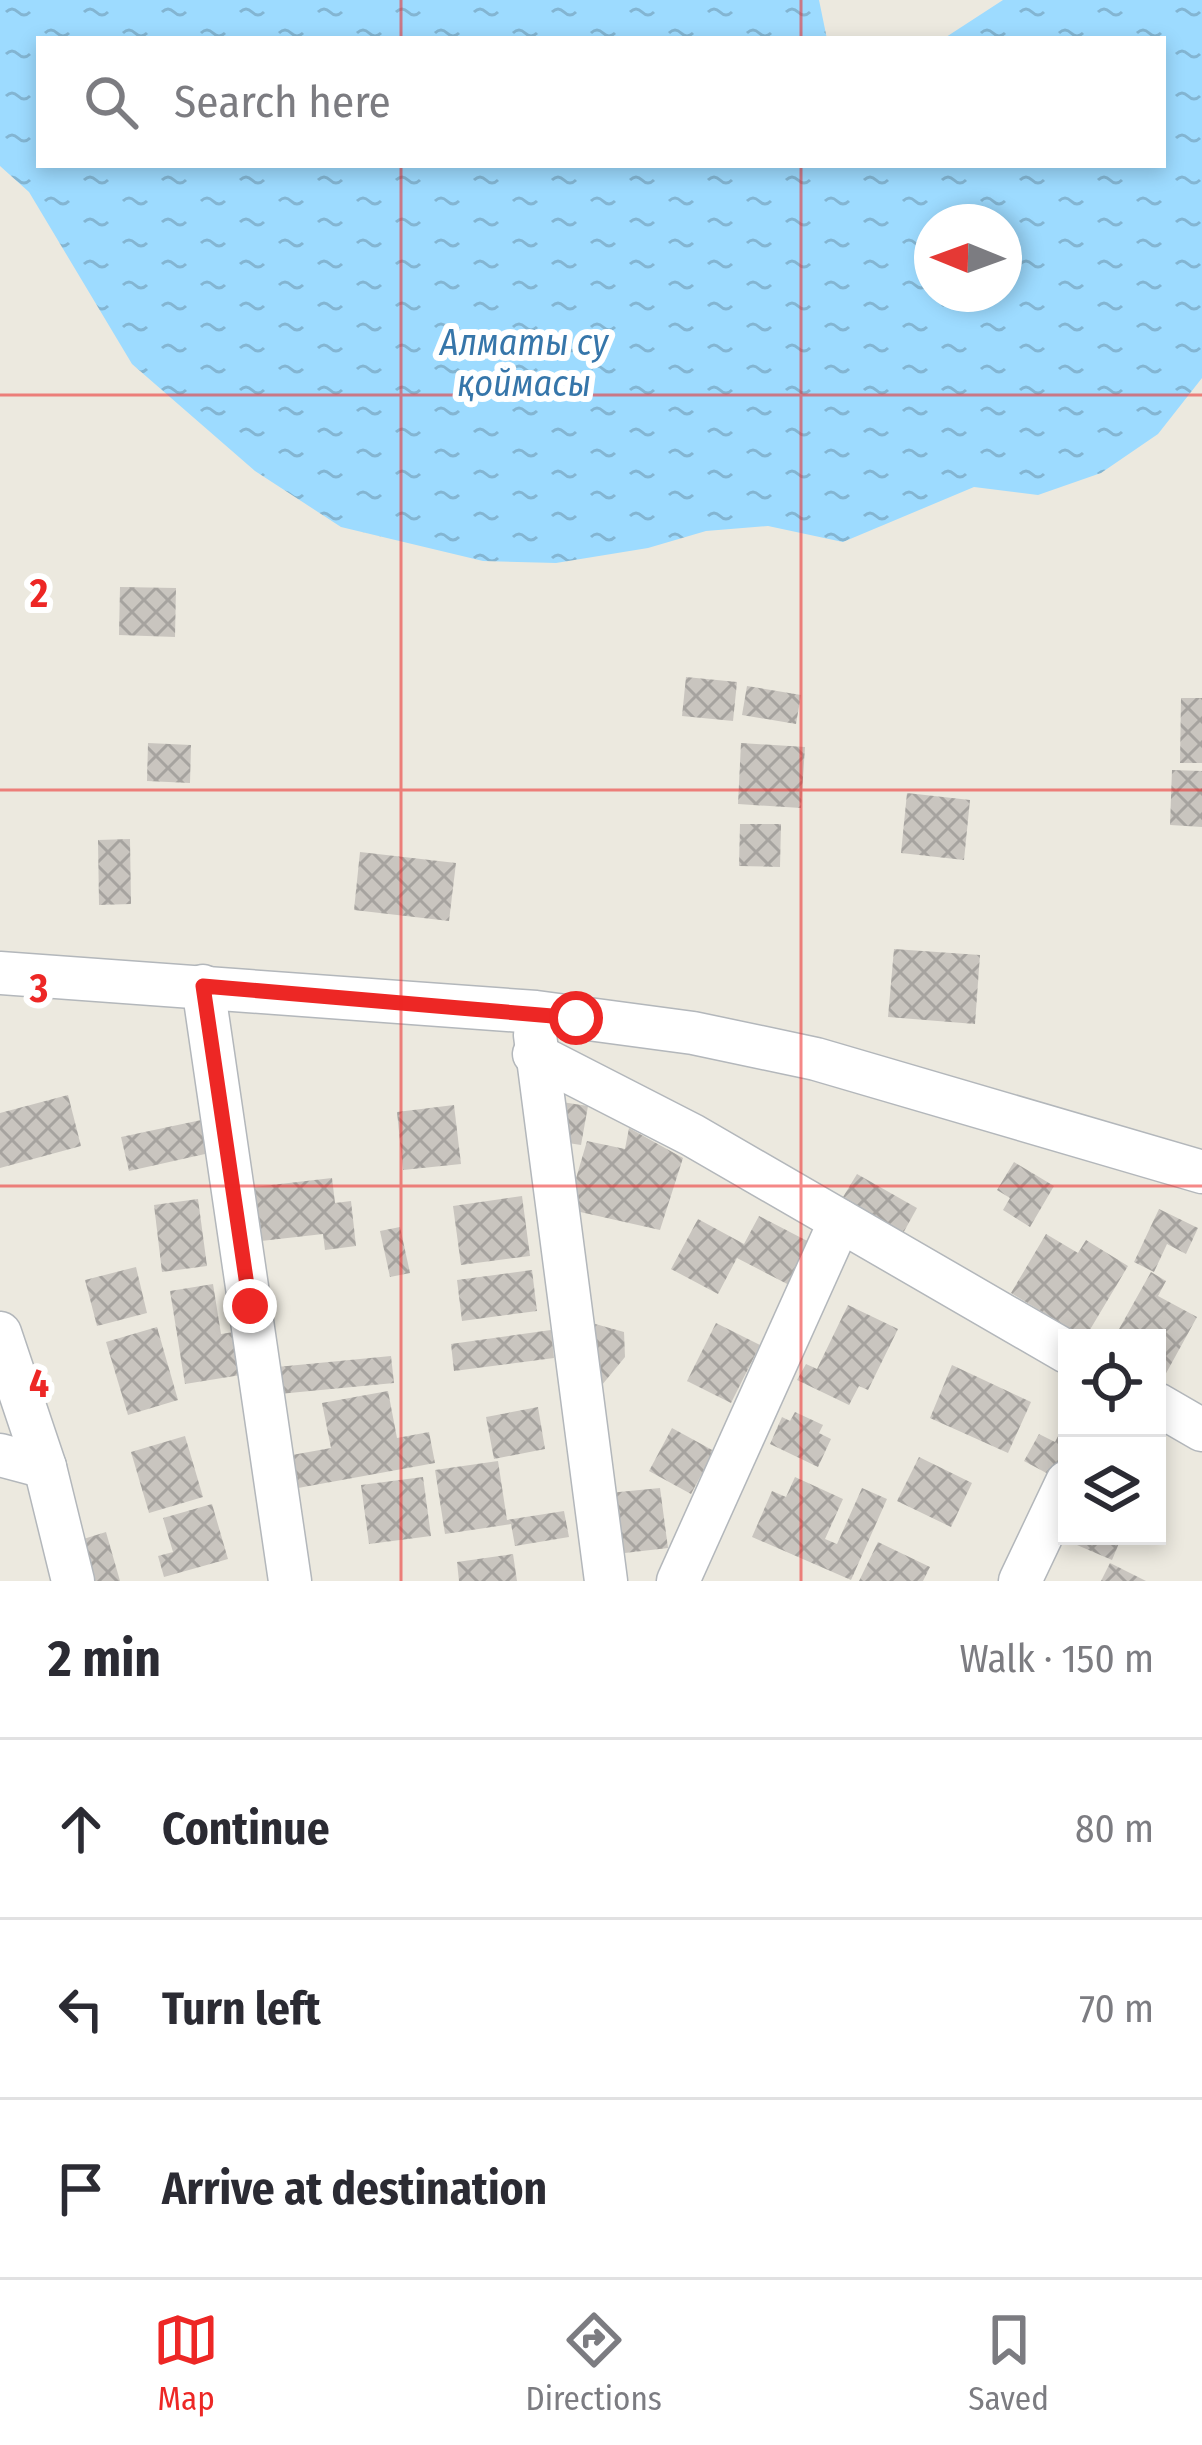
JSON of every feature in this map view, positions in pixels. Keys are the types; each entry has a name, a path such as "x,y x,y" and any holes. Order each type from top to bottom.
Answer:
{"street":[{"path":"0,973 203,986 535,1033 693,1033 816,1059 1202,1172"},
{"path":"203,986 290,1581"},
{"path":"535,1033 692,1135 1058,1347"},
{"path":"535,1033 606,1581"},
{"path":"678,1581 840,1221"},
{"path":"0,1333 45,1467 74,1581"},
{"path":"1166,1408 1202,1430"},
{"path":"0,1455 45,1467"},
{"path":"1020,1581 1058,1501"}],"water":[{"name":"Алматы су қоймасы","path":"0,0 819,0 826,36 36,36 36,168 1166,168 1166,36 948,36 1003,0 1202,0 1202,378 1158,434 1101,473 1038,495 974,487 843,542 768,526 706,531 648,548 556,563 483,561 341,527 255,471 132,364 29,192 0,166"}],"building":[{"path":"120,587 176,588 175,637 119,635"},
{"path":"686,677 737,682 733,721 682,716"},
{"path":"747,686 801,695 796,724 742,715"},
{"path":"1181,698 1202,698 1202,763 1180,763"},
{"path":"148,743 191,745 190,783 147,781"},
{"path":"741,743 805,747 801,808 738,804"},
{"path":"1172,770 1202,771 1202,827 1170,825"},
{"path":"907,793 970,800 964,860 901,853"},
{"path":"740,824 781,824 780,867 739,866"},
{"path":"130,839 131,904 99,905 98,840"},
{"path":"360,852 456,863 449,921 354,910"},
{"path":"894,949 980,955 975,1024 888,1017"},
{"path":"68,1095 81,1146 0,1168 0,1113"},
{"path":"555,1101 588,1106 581,1145 549,1140"},
{"path":"454,1105 461,1164 403,1170 397,1112"},
{"path":"206,1119 214,1152 129,1171 121,1137"},
{"path":"629,1128 683,1158 660,1230 567,1209 587,1141 625,1149"},
{"path":"1014,1162 1054,1186 1030,1227 1003,1210 1010,1198 997,1190"},
{"path":"857,1174 917,1208 901,1237 840,1202"},
{"path":"332,1178 335,1203 351,1201 356,1246 325,1250 323,1234 261,1241 254,1187"},
{"path":"522,1196 530,1256 461,1265 453,1206"},
{"path":"198,1199 207,1266 162,1272 154,1205"},
{"path":"1159,1209 1198,1228 1186,1254 1167,1244 1154,1272 1134,1262"},
{"path":"759,1216 815,1245 793,1287 737,1258 718,1294 671,1269 698,1219 744,1244"},
{"path":"400,1227 410,1273 390,1277 380,1231"},
{"path":"1046,1234 1078,1253 1086,1240 1128,1266 1090,1329 1070,1329 1011,1293"},
{"path":"136,1267 147,1313 97,1326 85,1280"},
{"path":"532,1270 537,1311 462,1321 457,1280"},
{"path":"1151,1272 1166,1281 1158,1296 1197,1317 1166,1373 1166,1329 1119,1329"},
{"path":"213,1284 221,1334 240,1331 247,1374 185,1384 170,1291"},
{"path":"848,1305 898,1329 868,1390 859,1386 849,1405 797,1380 806,1364 817,1369"},
{"path":"581,1320 624,1332 625,1357 588,1402"},
{"path":"716,1323 760,1345 731,1403 687,1381"},
{"path":"157,1327 178,1400 128,1415 106,1342"},
{"path":"551,1330 554,1358 454,1371 451,1344"},
{"path":"391,1356 394,1383 279,1394 277,1367"},
{"path":"952,1365 1031,1402 1008,1453 930,1418"},
{"path":"388,1391 397,1438 429,1432 435,1463 298,1488 292,1455 331,1448 322,1403"},
{"path":"538,1407 545,1449 494,1459 486,1417"},
{"path":"795,1412 823,1425 819,1433 831,1439 818,1467 770,1444 782,1417 790,1421"},
{"path":"672,1428 714,1451 691,1494 649,1471"},
{"path":"1039,1434 1055,1442 1058,1436 1058,1464 1052,1476 1024,1461"},
{"path":"185,1436 203,1497 149,1513 131,1452"},
{"path":"919,1457 972,1483 951,1527 897,1501"},
{"path":"498,1461 507,1520 564,1511 569,1537 515,1546 511,1524 445,1534 435,1470"},
{"path":"423,1477 431,1536 369,1544 361,1485"},
{"path":"795,1477 843,1499 825,1539 837,1544 862,1488 887,1499 851,1580 752,1537 772,1491 786,1497"},
{"path":"660,1488 668,1548 616,1554 609,1493"},
{"path":"212,1504 228,1559 164,1577 158,1556 173,1552 163,1518"},
{"path":"106,1532 120,1581 88,1581 77,1541"},
{"path":"878,1542 930,1567 923,1581 859,1581"},
{"path":"1077,1545 1118,1545 1112,1560"},
{"path":"513,1554 517,1581 459,1581 457,1562"},
{"path":"1110,1563 1146,1581 1101,1581"}],"route":[{"path":"250,1306 203,986 576,1018"}]}
